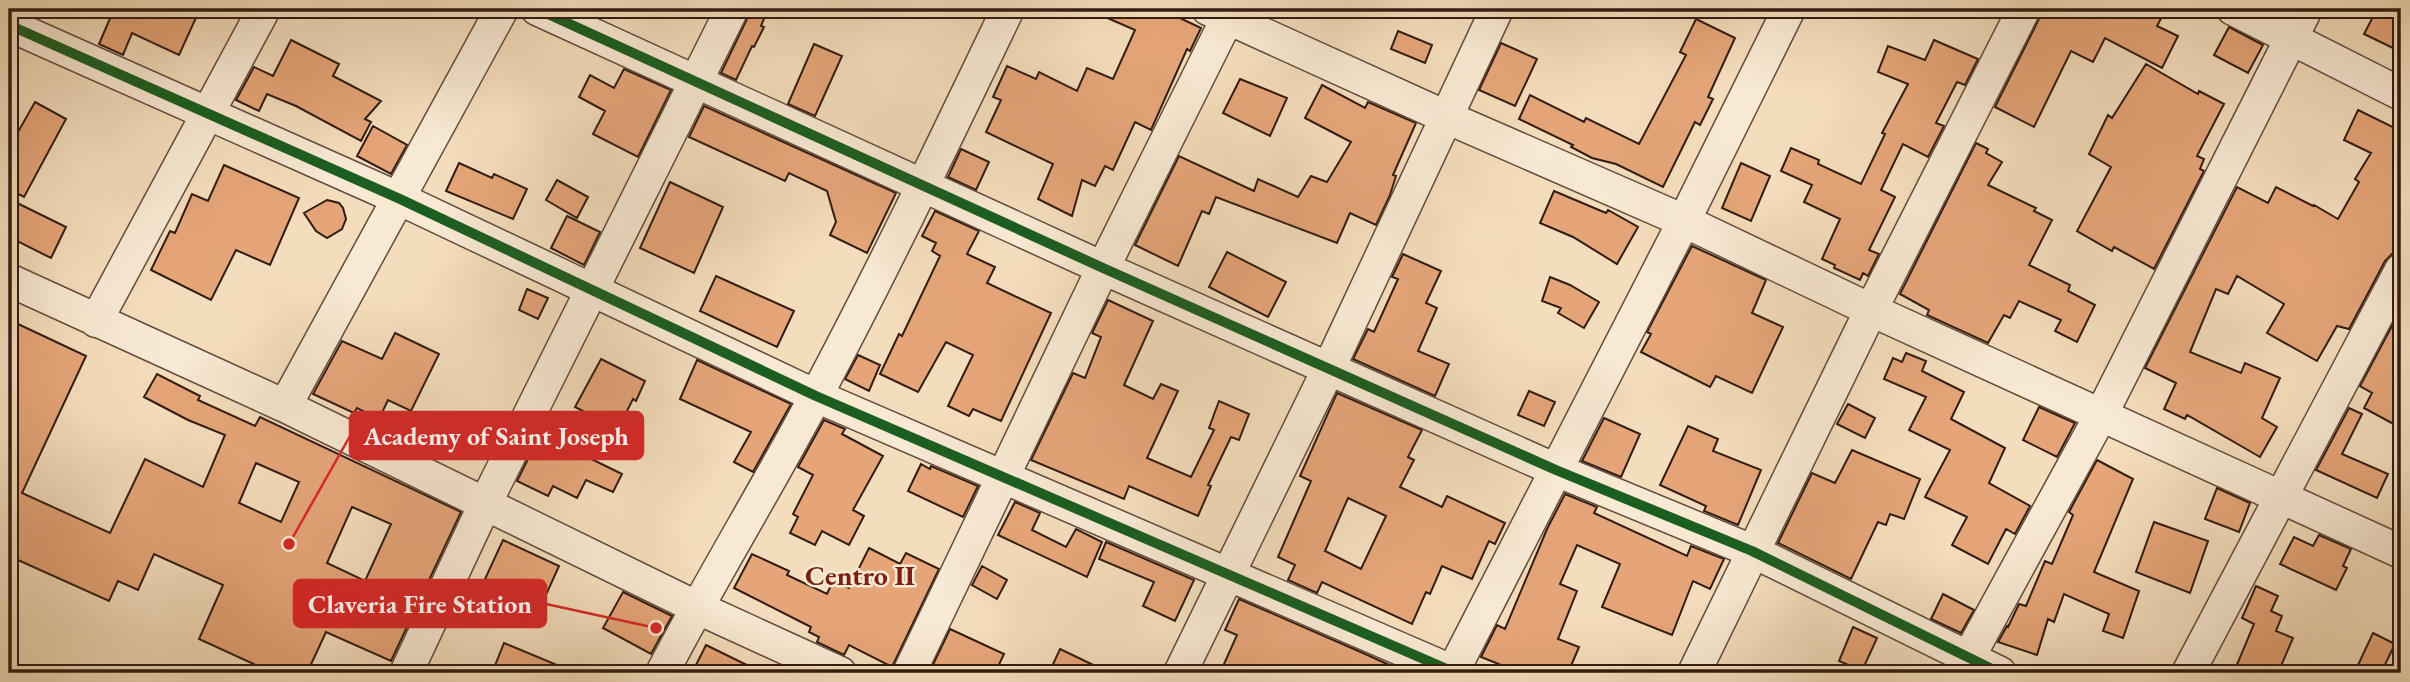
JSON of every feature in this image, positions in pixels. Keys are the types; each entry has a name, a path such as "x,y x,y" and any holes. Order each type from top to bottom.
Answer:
{"street":[{"path":"96,321 264,9"},
{"path":"285,406 502,9"},
{"path":"537,9 1103,268 1556,470 1752,551 1964,666 2000,673"},
{"path":"407,673 485,504 732,9"},
{"path":"662,673 696,607 816,396 923,187 1008,9"},
{"path":"1181,673 1329,368 1497,9"},
{"path":"20,22 816,396 1453,673 1789,9"},
{"path":"1694,673 1871,310 2024,9"},
{"path":"2233,9 2401,94"},
{"path":"1964,666 2101,415 2306,9"},
{"path":"909,673 1223,12 1446,117 1684,221 1871,310 2401,552"},
{"path":"2188,673 2401,270"},
{"path":"9,279 285,406 696,607 840,673"}],"building":[{"path":"114,9 200,9 179,55 132,33 123,55 99,44"},
{"path":"750,9 768,9 761,26 764,27 736,80 721,73"},
{"path":"1087,9 1161,9 1201,28 1190,51 1187,49 1151,130 1135,122 1113,170 1105,166 1095,186 1082,180 1072,216 1038,199 1053,164 986,132 1001,100 993,97 1007,66 1036,79 1039,72 1077,91 1087,68 1113,79 1135,30"},
{"path":"2042,9 2166,9 2157,26 2178,36 2162,68 2105,38 2093,62 2071,51 2034,127 1995,107"},
{"path":"2377,9 2387,9 2401,16 2401,52 2364,34"},
{"path":"1696,19 1735,38 1708,97 1713,99 1700,125 1695,122 1663,187 1616,164 1592,158 1571,147 1573,145 1519,119 1530,95 1584,122 1586,118 1639,144 1686,55 1680,52"},
{"path":"2229,27 2263,45 2248,73 2214,55"},
{"path":"1398,31 1432,45 1425,63 1391,49"},
{"path":"291,40 339,64 333,76 381,101 365,119 371,122 361,141 296,106 267,94 259,111 236,100 254,67 273,76"},
{"path":"1934,40 1978,59 1965,85 1957,82 1936,123 1944,126 1928,157 1903,144 1881,190 1895,197 1869,250 1879,254 1868,276 1863,273 1860,280 1822,259 1840,219 1804,202 1812,185 1781,171 1791,148 1819,160 1818,164 1861,184 1885,134 1882,133 1908,84 1878,72 1888,46 1925,60"},
{"path":"1501,43 1537,59 1515,106 1479,90"},
{"path":"814,44 842,56 815,116 788,104"},
{"path":"2146,64 2198,94 2199,91 2224,104 2197,156 2204,159 2200,169 2204,171 2154,269 2114,247 2112,251 2077,231 2111,167 2089,154 2108,115 2112,118"},
{"path":"624,69 671,90 638,157 593,134 605,111 579,97 590,75 614,88"},
{"path":"1240,79 1287,98 1270,136 1223,113"},
{"path":"1322,85 1365,108 1368,102 1416,123 1393,175 1396,176 1390,195 1376,225 1350,213 1337,243 1216,197 1209,214 1202,211 1178,266 1135,245 1179,156 1254,191 1258,179 1298,197 1311,176 1327,182 1351,142 1305,118"},
{"path":"35,102 66,119 24,197 9,189 9,140 14,130 18,132"},
{"path":"704,106 896,193 867,253 830,235 836,222 827,191 789,173 785,181 689,137"},
{"path":"2358,110 2401,131 2401,252 2392,254 2385,261 2349,329 2337,326 2317,361 2267,333 2284,304 2237,276 2228,294 2216,289 2190,352 2241,373 2245,363 2280,378 2262,418 2277,427 2260,457 2187,415 2185,419 2164,409 2176,383 2145,368 2237,187 2268,203 2276,187 2338,219 2359,182 2355,179 2371,153 2344,140"},
{"path":"373,126 407,145 391,174 357,156"},
{"path":"1976,143 1988,149 1986,153 2002,162 1988,185 2036,208 2034,211 2052,220 2029,265 2070,285 2068,291 2095,305 2077,342 2055,331 2061,320 2019,301 2010,318 2004,315 1988,343 1927,315 1929,310 1900,294"},
{"path":"961,149 989,162 976,190 948,177"},
{"path":"459,163 492,178 494,174 527,189 513,219 446,191"},
{"path":"1741,163 1770,176 1751,221 1722,208"},
{"path":"224,165 299,198 270,265 236,250 211,300 151,270 170,231 175,233 192,194 208,201"},
{"path":"557,180 588,197 577,218 546,200"},
{"path":"670,182 723,207 694,273 640,248"},
{"path":"1554,191 1606,213 1608,210 1638,227 1617,264 1573,237 1540,223"},
{"path":"9,199 66,227 51,258 9,237"},
{"path":"327,200 339,203 346,219 342,229 327,238 316,231 304,213"},
{"path":"935,211 979,231 967,254 995,267 987,283 1051,313 1001,421 973,409 969,416 948,406 973,355 946,342 918,392 880,374 899,334 902,336 940,256 932,251 936,243 922,236"},
{"path":"567,216 600,232 584,265 551,248"},
{"path":"1692,246 1766,280 1752,313 1783,327 1752,393 1716,376 1710,387 1641,352 1651,334 1647,332"},
{"path":"1227,252 1286,282 1268,317 1209,287"},
{"path":"1403,254 1441,271 1426,303 1437,308 1418,351 1449,364 1435,396 1353,359 1368,329 1374,332 1398,279 1392,277"},
{"path":"716,276 794,311 777,347 700,311"},
{"path":"1550,277 1599,302 1584,328 1558,313 1561,308 1542,301"},
{"path":"527,289 548,298 538,319 519,310"},
{"path":"1108,300 1153,321 1124,385 1153,399 1161,384 1178,391 1147,458 1191,477 1214,430 1209,428 1219,401 1249,414 1239,440 1231,437 1208,485 1211,486 1198,516 1129,486 1124,499 1031,460 1073,373 1085,378 1101,337 1092,333"},
{"path":"2401,309 2401,428 2364,408 2372,393 2360,386"},
{"path":"18,324 86,356 22,493 110,533 145,459 203,487 225,435 188,420 144,397 157,374 200,396 198,400 255,426 260,417 461,512 391,661 326,632 307,673 273,673 199,639 223,585 154,554 138,590 118,581 109,601 9,556 9,343","holes":["256,463 299,482 281,522 239,503","352,507 391,524 365,581 327,563"]},
{"path":"395,333 439,354 411,411 388,400 379,419 357,408 354,413 313,394 342,341 382,359"},
{"path":"1906,353 1926,361 1922,371 1964,392 1951,419 2005,448 1989,483 2030,506 2015,534 2006,529 1988,564 1952,545 1967,517 1925,497 1950,450 1909,430 1926,397 1884,379 1893,358 1902,362"},
{"path":"858,355 880,365 869,391 845,379"},
{"path":"601,359 645,381 618,429 575,407"},
{"path":"697,360 791,404 753,472 734,462 751,432 680,399"},
{"path":"1529,391 1555,402 1544,426 1518,415"},
{"path":"1337,393 1422,430 1408,457 1414,460 1400,487 1442,507 1447,496 1505,523 1495,544 1489,541 1472,579 1442,566 1430,594 1426,592 1412,624 1322,582 1317,593 1288,580 1295,565 1278,557 1311,481 1300,476","holes":["1348,498 1386,516 1361,569 1325,551"]},
{"path":"1848,404 1875,418 1865,438 1837,424"},
{"path":"2039,407 2075,423 2057,457 2023,440"},
{"path":"2349,408 2362,414 2342,454 2388,474 2377,498 2316,470"},
{"path":"1604,418 1640,434 1621,477 1582,461"},
{"path":"824,420 845,429 842,434 883,456 853,510 864,516 849,545 822,531 815,545 790,533 798,517 793,514 813,475 798,467"},
{"path":"1688,426 1718,439 1713,451 1761,470 1738,525 1704,511 1706,506 1660,485"},
{"path":"548,429 573,441 569,448 622,474 613,492 586,480 577,498 553,486 548,496 517,481 538,439 542,441"},
{"path":"1852,450 1920,479 1904,519 1890,514 1886,525 1878,522 1851,579 1778,543 1812,473 1835,483"},
{"path":"2097,460 2133,479 2094,572 2139,591 2123,638 2103,631 2109,614 2064,594 2054,622 2048,619 2037,655 1998,642 2019,604 2026,606 2045,561 2052,564 2073,515 2069,512"},
{"path":"921,464 978,486 963,517 908,491"},
{"path":"2217,488 2250,503 2239,532 2205,519"},
{"path":"1565,494 1597,507 1594,513 1687,556 1691,546 1724,559 1710,589 1693,581 1672,635 1602,607 1620,564 1577,545 1560,584 1577,591 1558,639 1579,647 1568,673 1521,673 1481,657 1497,625 1505,629 1547,529"},
{"path":"1015,502 1040,513 1032,530 1066,547 1076,529 1102,542 1087,577 998,535"},
{"path":"2154,522 2208,541 2190,593 2136,572"},
{"path":"2319,535 2351,549 2343,566 2347,568 2336,590 2280,564 2294,537 2313,546"},
{"path":"503,540 559,566 541,606 485,579"},
{"path":"1106,542 1194,580 1175,621 1143,606 1154,582 1099,559"},
{"path":"869,548 900,564 906,553 939,569 892,667 849,645 844,655 817,642 819,637 809,632 811,627 734,588 752,554 789,571 787,575 827,594 833,581 849,588"},
{"path":"982,566 1007,580 997,599 972,585"},
{"path":"2256,586 2278,596 2271,611 2282,616 2276,631 2293,638 2278,673 2251,673 2236,667 2254,624 2242,618"},
{"path":"623,592 672,616 651,654 603,628"},
{"path":"1943,594 1974,610 1961,633 1931,619"},
{"path":"1239,599 1407,673 1220,673 1237,635 1225,630"},
{"path":"1853,627 1877,638 1862,671 1839,661"},
{"path":"950,629 1004,654 995,673 929,673"},
{"path":"2373,633 2395,644 2381,673 2358,665"},
{"path":"504,643 576,673 492,673"},
{"path":"706,645 763,673 692,673"},
{"path":"1060,649 1110,673 1049,673"}],"cycle path":[{"path":"537,9 1103,268 1556,470 1752,551 2000,673"},
{"path":"9,25 400,199 816,396 1456,673"}],"place":[{"name":"Academy of Saint Joseph","path":"289,544"},
{"name":"Claveria Fire Station","path":"656,628"}],"district":[{"name":"Centro II","path":"860,575"}]}
